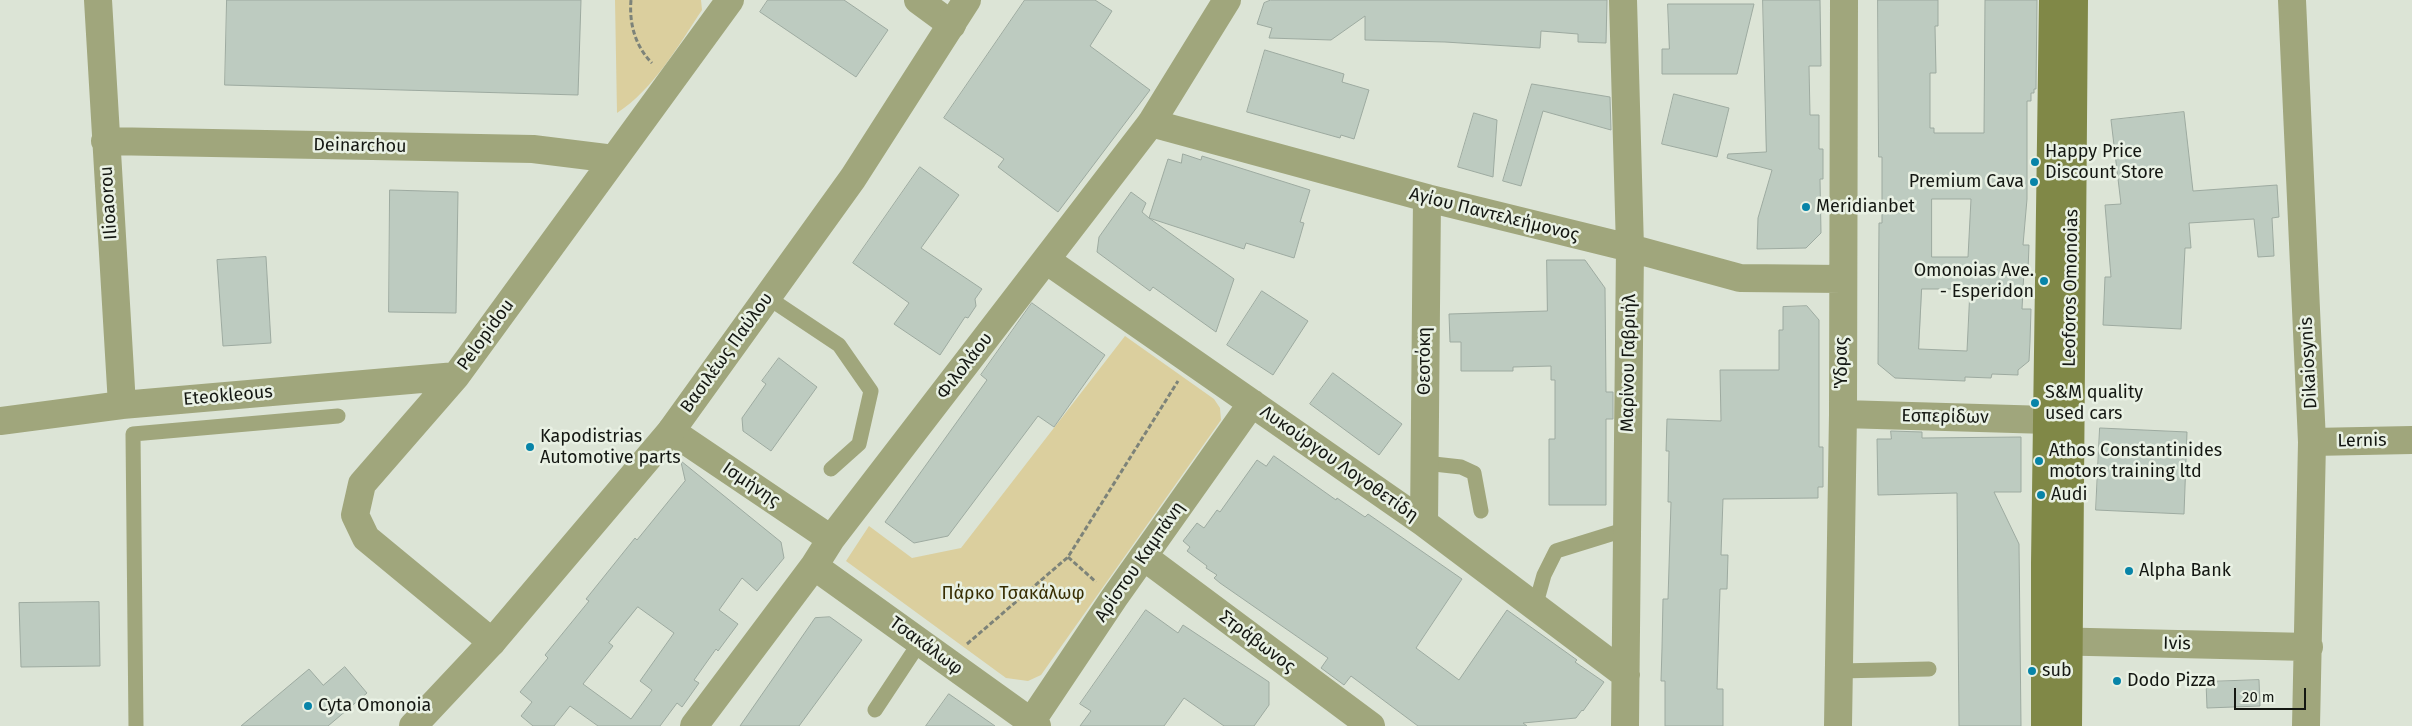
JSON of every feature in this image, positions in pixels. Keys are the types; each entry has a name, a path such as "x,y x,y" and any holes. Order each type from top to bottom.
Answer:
{"main road":[{"name":"Leoforos Omonoias","path":"2053,0 2048,420 2058,641 2068,726"},
{"name":"Leoforos Omonoias","path":"2045,726 2068,562 2074,0"}],"street":[{"name":"Ilioaorou","path":"98,0 122,405"},
{"name":"Pelopidou","path":"492,642 366,538 354,515 362,484 456,376 730,0"},
{"path":"918,0 952,24"},
{"name":"Βασιλέως Παύλου","path":"413,726 492,642 671,431 853,178 967,0"},
{"name":"Φιλολάου","path":"694,726 814,566 831,539 1151,123 1227,0"},
{"name":"Μαρίνου Γαβριήλ","path":"1623,0 1630,248 1625,726"},
{"name":"Ύδρας","path":"1838,726 1843,414 1844,0"},
{"name":"Dikaiosynis","path":"2292,0 2312,442 2306,726"},
{"name":"Αγίου Παντελεήμονος","path":"1151,123 1427,198 1630,248 1740,278 1842,280"},
{"name":"Deinarchou","path":"106,141 533,149 614,159"},
{"name":"Θεοτόκη","path":"1424,523 1427,198"},
{"name":"Λυκούργου Λογοθετίδη","path":"1046,260 1424,523 1626,675"},
{"name":"Eteokleous","path":"0,421 122,405 456,376"},
{"name":"Αρίστου Καμπάνη","path":"1034,724 1114,598 1252,403"},
{"name":"Εσπερίδων","path":"1843,414 2048,420"},
{"name":"Ισμήνης","path":"671,431 831,539"},
{"name":"Lernis","path":"2312,442 2412,440"},
{"name":"Στράβωνος","path":"1144,557 1371,726"},
{"name":"Τσακάλωφ","path":"814,566 1034,724"},
{"name":"Ivis","path":"2058,641 2309,647"}],"lane":[{"path":"767,297 839,345 871,391 859,444 831,469"},
{"path":"136,726 133,434 338,416"},
{"path":"1424,462 1460,467 1474,473 1481,511"},
{"path":"1535,607 1544,575 1556,552 1627,529"},
{"path":"874,710 920,642"},
{"path":"1839,671 1929,669"}],"path":[{"path":"631,0 629,19 638,43 650,60 671,80"},
{"path":"942,658 963,648 1068,557 1190,361"},
{"path":"1068,557 1114,598"}],"green space":[{"path":"615,0 701,0 702,10 654,79 643,92 617,113"},
{"name":"Πάρκο Τσακάλωφ","path":"1125,336 1214,399 1220,408 1221,420 1041,675 1028,681 1006,678 846,561 869,526 912,558 961,548"}],"building":[{"path":"227,0 581,0 578,95 225,85"},
{"path":"768,0 844,0 888,30 856,77 760,12"},
{"path":"1025,0 1095,0 1112,11 1090,46 1150,90 1058,212 998,167 1004,159 944,118"},
{"path":"1271,0 1607,0 1606,43 1578,42 1578,34 1541,31 1540,48 1445,42 1365,40 1365,16 1331,40 1269,38 1272,28 1257,24 1264,3"},
{"path":"1763,0 1820,0 1821,66 1809,66 1810,115 1819,115 1819,149 1823,149 1823,179 1820,179 1821,233 1806,248 1757,249 1758,218 1772,170 1727,158 1728,154 1766,152"},
{"path":"1878,0 1938,0 1938,26 1935,26 1936,73 1930,73 1930,128 1934,128 1934,133 1984,133 1985,0 2037,0 2036,89 2034,89 2034,93 2031,93 2031,101 2027,101 2027,199 2023,245 2029,245 2028,270 2024,270 2022,309 2031,309 2030,342 2029,361 2018,370 2018,375 1992,374 1991,378 1965,377 1965,381 1895,378 1878,364 1879,223 1882,223 1882,157 1879,157","holes":["1932,199 1971,199 1968,257 1932,257","1922,289 1970,289 1967,351 1919,349"]},
{"path":"1668,4 1754,4 1737,74 1662,74 1662,49 1669,49"},
{"path":"1265,50 1344,74 1342,82 1369,90 1354,139 1341,135 1340,138 1247,112"},
{"path":"1532,84 1610,97 1611,130 1543,111 1521,186 1503,181"},
{"path":"1674,94 1729,108 1717,157 1662,144"},
{"path":"2184,112 2193,191 2277,185 2279,217 2272,218 2274,256 2258,257 2254,219 2189,223 2191,248 2185,248 2181,329 2103,325 2105,277 2111,277 2105,205 2121,204 2111,120"},
{"path":"1474,113 1497,120 1493,177 1458,167"},
{"path":"1183,154 1201,160 1202,156 1310,190 1300,222 1304,223 1294,258 1246,243 1244,249 1149,218 1168,159 1181,163"},
{"path":"920,167 959,195 921,248 982,289 975,299 976,306 968,318 965,317 940,355 894,324 909,303 853,263"},
{"path":"390,190 458,192 456,313 389,312"},
{"path":"1131,192 1146,203 1142,212 1234,279 1216,332 1153,287 1150,291 1097,252 1099,237"},
{"path":"266,257 271,343 223,346 217,260"},
{"path":"1547,260 1585,260 1605,288 1606,392 1613,392 1613,419 1606,419 1606,505 1549,505 1549,439 1555,439 1555,380 1551,380 1551,366 1513,367 1513,371 1461,371 1461,342 1450,342 1449,314 1547,311"},
{"path":"1262,291 1308,321 1273,375 1227,345"},
{"path":"1032,303 1105,355 1054,427 1038,416 948,536 914,543 885,522 987,380 981,375"},
{"path":"1807,306 1819,320 1819,447 1823,447 1823,487 1818,487 1818,498 1723,499 1721,555 1728,555 1727,589 1720,589 1717,689 1723,689 1723,726 1665,726 1665,681 1661,681 1663,599 1668,599 1671,502 1668,502 1669,451 1666,451 1667,419 1721,421 1720,370 1779,370 1779,330 1783,330 1783,307"},
{"path":"779,358 817,387 771,451 743,431 742,418 766,384 762,381"},
{"path":"1333,373 1402,424 1379,455 1310,404"},
{"path":"2100,428 2187,432 2184,514 2096,510"},
{"path":"1891,431 1922,432 1922,438 2021,437 2021,492 1994,492 2019,544 2021,726 1959,726 1957,493 1878,495 1877,439 1891,439"},
{"path":"1274,456 1336,500 1337,498 1365,517 1368,514 1462,579 1416,648 1459,680 1507,610 1577,660 1575,662 1604,682 1583,711 1576,718 1523,723 1527,726 1418,726 1351,676 1344,685 1321,668 1328,658 1220,583 1214,578 1217,575 1187,551 1190,547 1183,541 1197,523 1204,528 1217,510 1220,512 1257,460 1266,466"},
{"path":"681,461 781,542 784,558 757,591 742,578 719,610 738,624 718,651 716,649 694,680 699,683 682,707 677,703 660,726 598,726 570,706 554,726 533,726 521,716 532,702 520,692 548,658 545,655 589,601 586,599 635,538 637,540 685,481","holes":["638,607 674,633 640,681 652,690 631,719 583,684 613,646 609,643"]},
{"path":"99,602 100,666 21,667 19,603"},
{"path":"1146,610 1178,633 1183,625 1269,682 1269,705 1254,726 1224,726 1184,698 1164,726 1080,726 1091,711 1080,704"},
{"path":"830,617 862,640 799,726 740,726 815,618"},
{"name":"Cyta Omonoia","path":"345,667 367,693 328,726 241,726 309,669 323,685"},
{"path":"2259,680 2260,706 2207,708 2206,682"},
{"path":"949,694 995,726 926,726"}],"place":[{"name":"Happy Price Discount Store","path":"2035,162"},
{"name":"Premium Cava","path":"2034,182"},
{"name":"Meridianbet","path":"1806,207"},
{"name":"Omonoias Ave. - Esperidon","path":"2044,281"},
{"name":"S&M quality used cars","path":"2035,403"},
{"name":"Kapodistrias Automotive parts","path":"530,447"},
{"name":"Athos Constantinides motors training ltd","path":"2039,461"},
{"name":"Audi","path":"2041,495"},
{"name":"Alpha Bank","path":"2129,571"},
{"name":"sub","path":"2032,671"},
{"name":"Dodo Pizza","path":"2117,681"},
{"name":"Cyta Omonoia","path":"308,706"}]}
